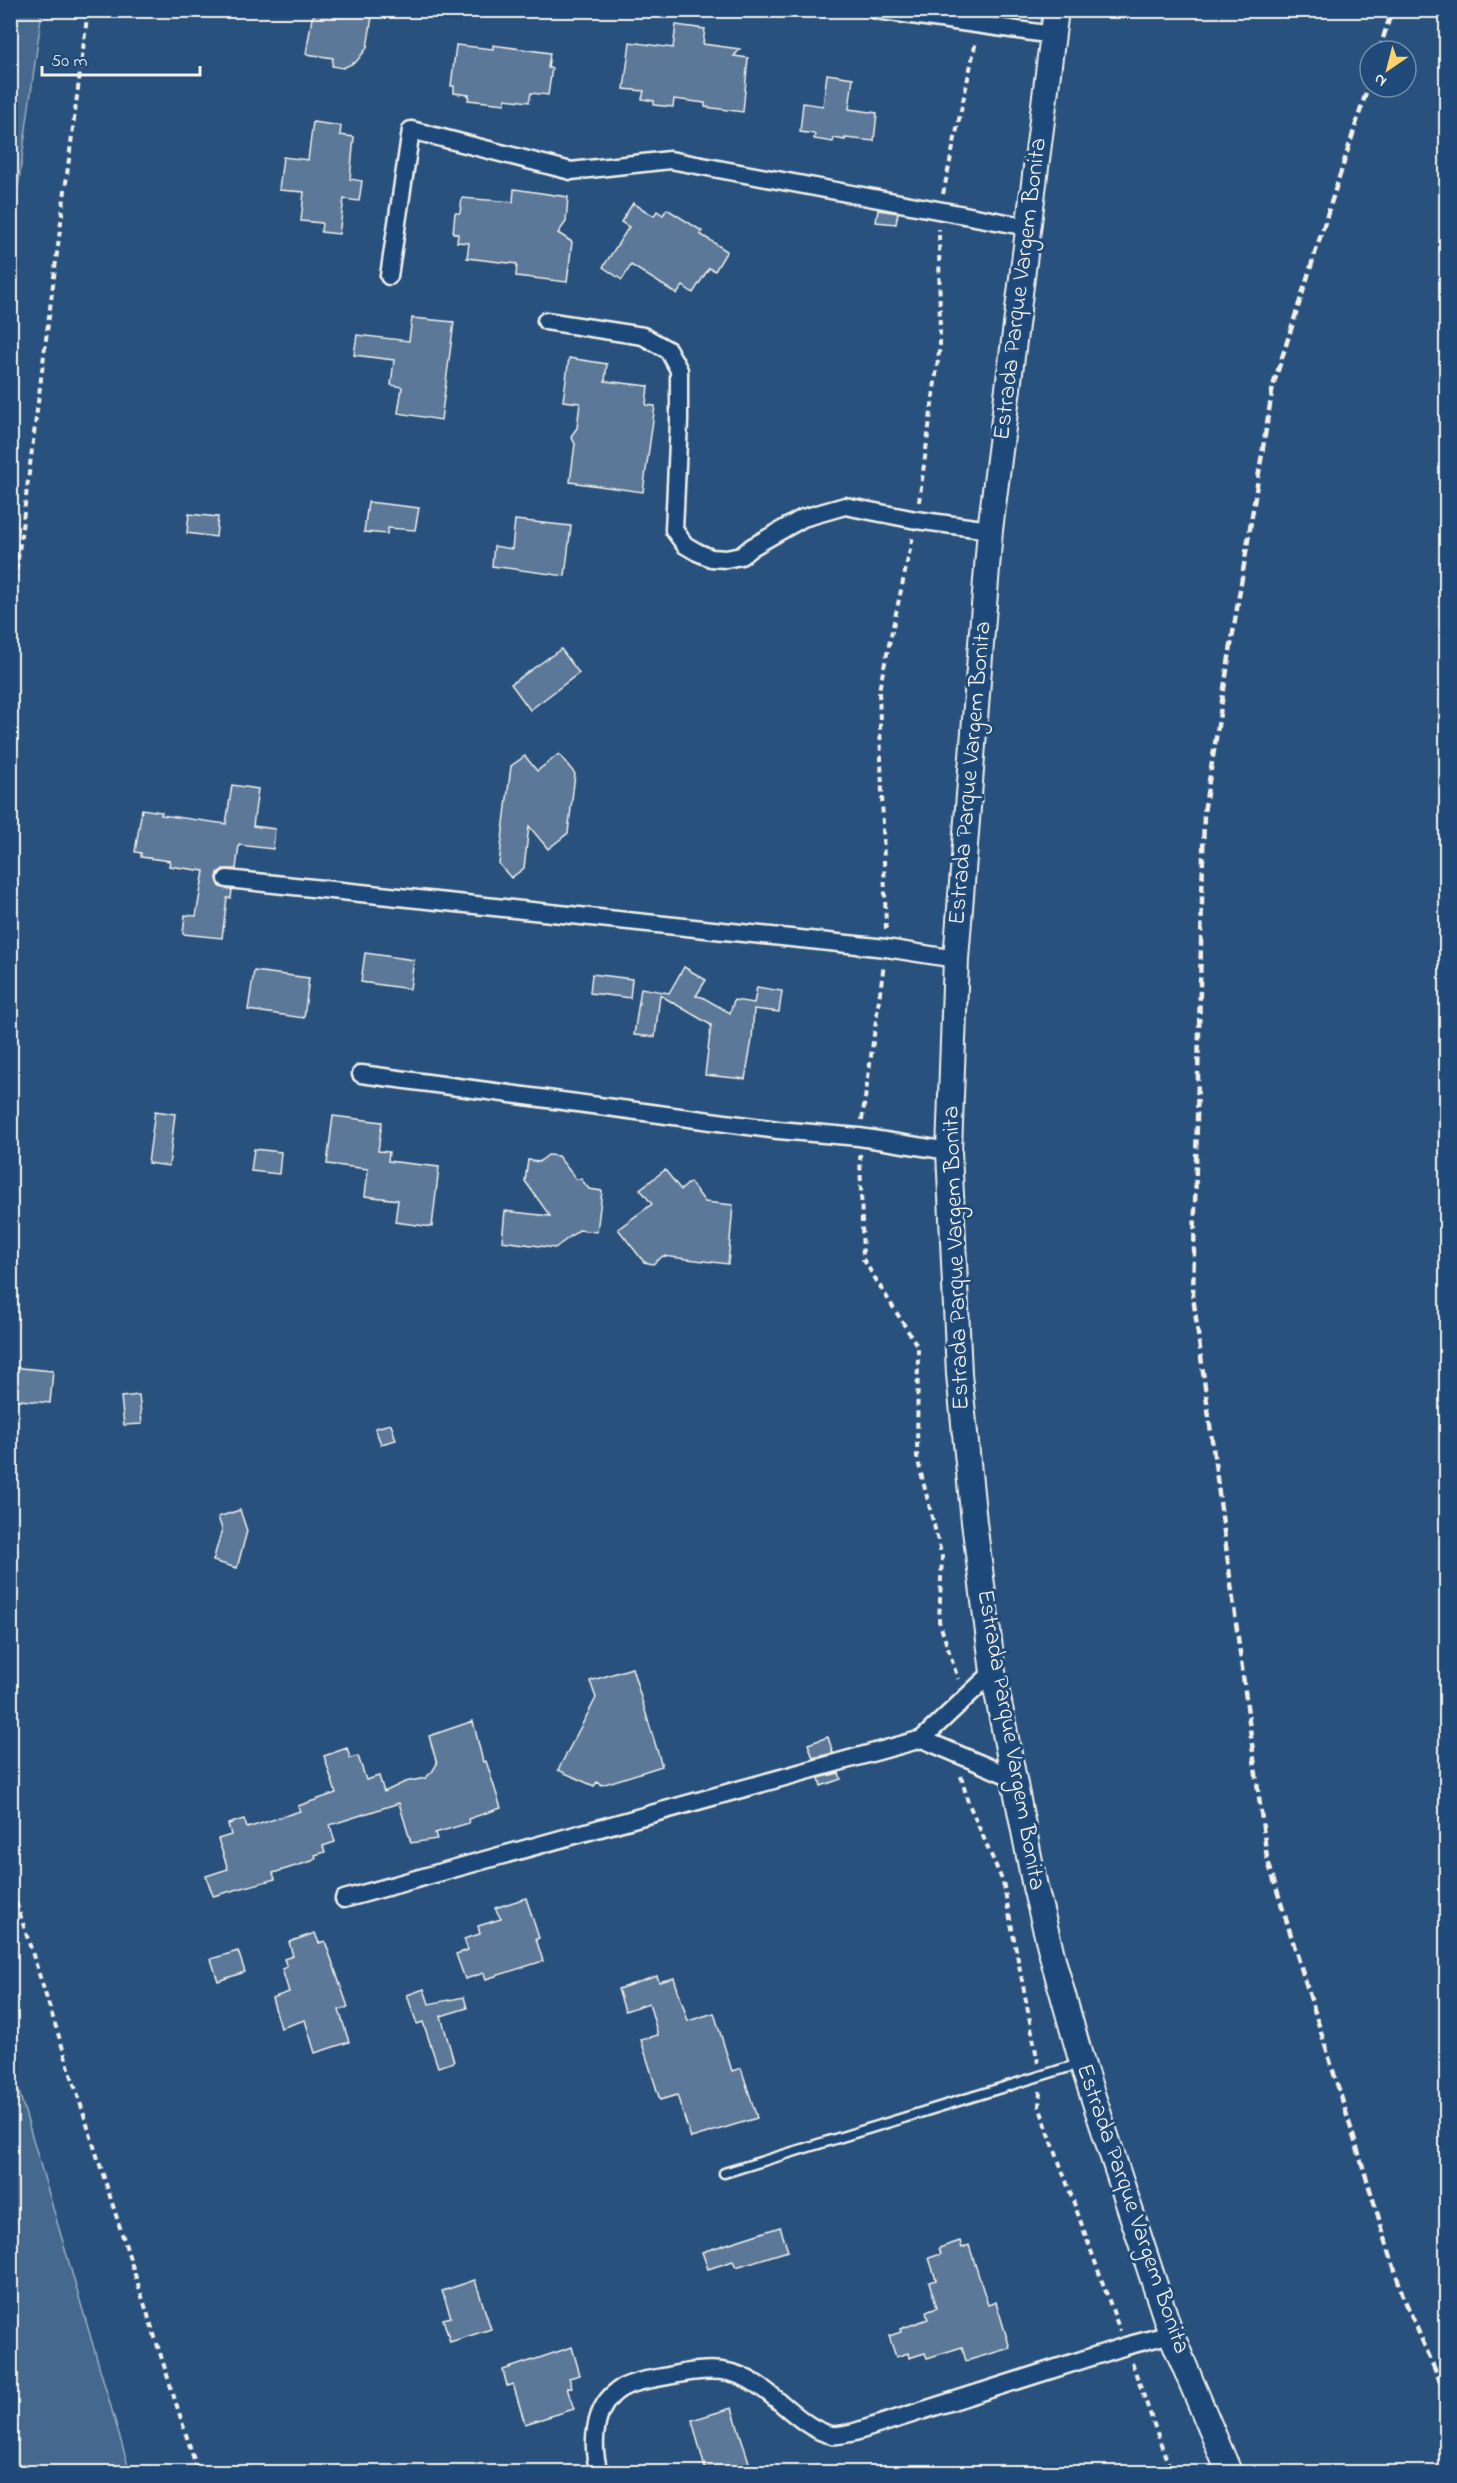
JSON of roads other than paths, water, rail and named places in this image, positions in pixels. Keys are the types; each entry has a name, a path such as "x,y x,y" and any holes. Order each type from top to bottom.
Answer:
{"main road":[{"name":"Estrada Parque Vargem Bonita","path":"1056,10 990,530 956,959 948,1152 959,1374 974,1522 993,1672 1041,1909 1082,2063 1171,2334 1229,2472"}],"street":[{"path":"876,10 1053,35"},
{"path":"389,276 411,130 571,171 670,160 1028,227"},
{"path":"546,321 643,336 668,350 679,370 674,530 685,545 698,552 711,558 726,559 741,556 752,547 803,518 845,506 916,520 990,530"},
{"path":"227,879 886,948 956,959"},
{"path":"361,1074 778,1130 859,1137 948,1152"},
{"path":"344,1899 922,1739 993,1672"},
{"path":"922,1739 1014,1778"},
{"path":"599,2472 595,2435 598,2418 608,2400 620,2389 639,2382 692,2372 726,2371 753,2380 814,2427 833,2436 855,2432 1126,2346 1171,2334"}],"lane":[{"path":"724,2173 1082,2063"}],"railway":[{"path":"1383,39 1392,10"},
{"path":"1364,99 1273,386 1204,812 1193,1296 1267,1858 1403,2296 1446,2395"}]}
